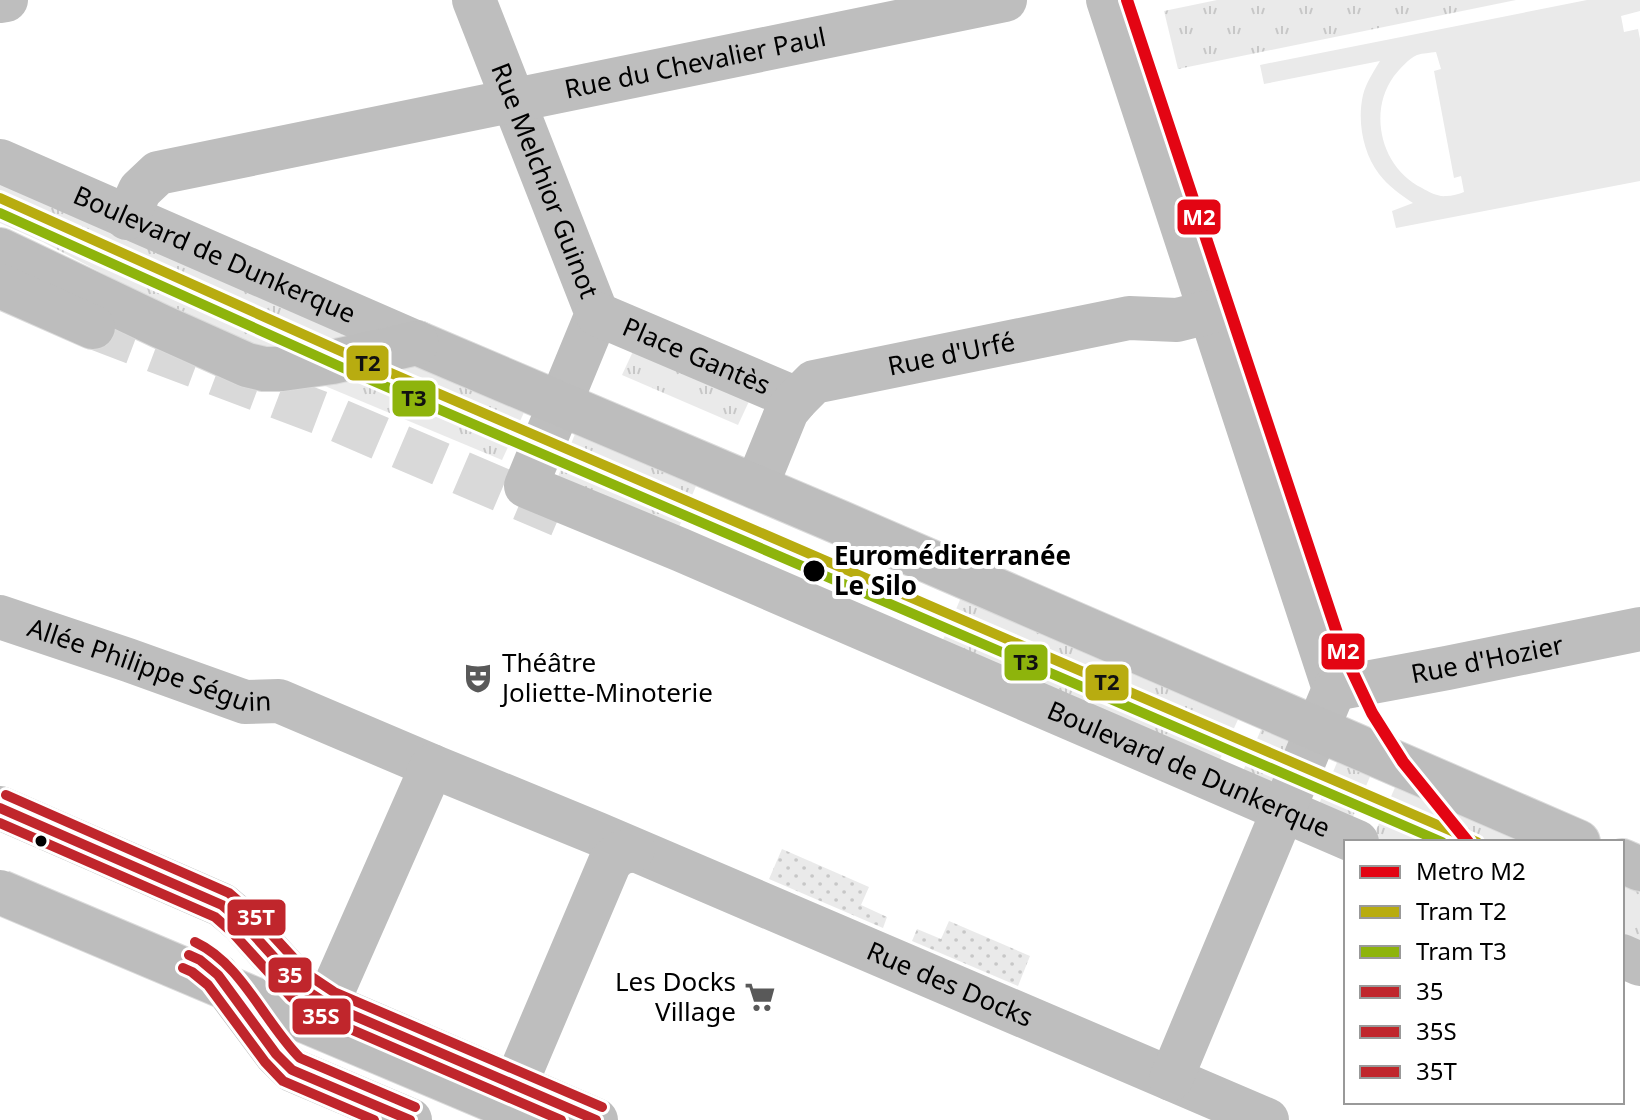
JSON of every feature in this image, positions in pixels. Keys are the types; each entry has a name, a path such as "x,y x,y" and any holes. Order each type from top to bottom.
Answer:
{"main road":[{"path":"0,250 247,365 264,369 332,362 417,343"},
{"path":"0,286 93,327"},
{"name":"Boulevard de Dunkerque","path":"417,343 1573,840"},
{"path":"0,892 519,1109"}],"street":[{"path":"0,1 6,0"},
{"name":"Rue Melchior Guinot","path":"474,0 597,314 560,404"},
{"name":"Rue du Chevalier Paul","path":"127,218 140,190 158,173 1005,0"},
{"path":"1108,0 1334,689 1171,1079"},
{"name":"Boulevard de Dunkerque","path":"0,161 417,343"},
{"name":"Rue d'Urfé","path":"756,487 787,411 814,382 1129,318 1177,320 1209,312"},
{"name":"Place Gantès","path":"597,314 797,399"},
{"name":"Boulevard de Dunkerque","path":"560,404 526,486 1352,840"},
{"name":"Allée Philippe Séguin","path":"0,617 245,702 279,701 633,850"},
{"name":"Rue d'Hozier","path":"1334,689 1640,629"},
{"path":"327,1004 432,766"},
{"path":"0,808 222,905 242,922 301,987 519,1109 596,1120"},
{"path":"519,1109 610,862 620,853 633,850"},
{"name":"Rue des Docks","path":"633,850 1267,1120"},
{"path":"0,874 200,960 218,975 276,1054 292,1070 410,1120"}],"green space":[{"path":"1217,0 1516,0 1178,69 1164,11"},
{"path":"1587,0 1640,0 1640,11 1621,16 1624,32 1638,29 1640,39 1640,181 1396,228 1392,211 1413,203 1391,186 1373,166 1361,126 1363,95 1380,61 1264,84 1260,65","holes":["1436,52 1441,69 1434,71 1454,178 1461,176 1464,192 1443,196 1422,188 1397,168 1388,154 1380,123 1386,91 1407,62 1417,55"]},
{"path":"0,178 362,332 288,353 229,340 43,242 0,223"},
{"path":"635,347 751,397 738,425 622,375"},
{"path":"418,359 527,406 502,460 313,381"},
{"path":"577,429 698,481 675,537 555,484"},
{"path":"962,595 1240,715 1216,768 940,647"},
{"path":"1263,725 1292,737 1269,791 1240,778"},
{"path":"1339,758 1372,772 1349,826 1316,811"},
{"path":"1397,783 1529,840 1381,840 1373,837"},
{"path":"782,849 869,887 861,905 887,917 883,928 769,879"},
{"path":"1624,881 1640,888 1640,953 1624,946"},
{"path":"949,921 1030,956 1018,986 912,941 917,929 941,939"}],"tunnel":[{"path":"93,327 326,415 560,515"}],"tram line":[{"name":"T2","path":"0,198 356,358 1472,840"},
{"name":"T3","path":"0,213 350,371 1437,840"},
{"path":"585,471 690,502"},
{"path":"1019,643 1085,690"}],"metro line":[{"name":"M2","path":"1127,0 1344,654 1372,713 1403,762 1466,840"}],"transit line":[{"name":"35T","path":"6,795 229,893 252,913 310,976 334,992 602,1107"},
{"name":"35","path":"0,808 222,905 242,922 301,987 327,1004 596,1120"},
{"name":"35S","path":"0,823 215,917 291,997 320,1016 561,1120"},
{"name":"35T","path":"195,942 226,964 300,1058 415,1107"},
{"name":"35","path":"189,955 218,975 276,1054 292,1070 410,1120"},
{"name":"35S","path":"183,968 208,985 265,1062 283,1081 374,1120"}],"place":[{"name":"Euroméditerranée Le Silo","path":"814,571"},
{"name":"Théâtre Joliette-Minoterie","path":"478,678"},
{"name":"Les Docks Village","path":"760,997"}]}
